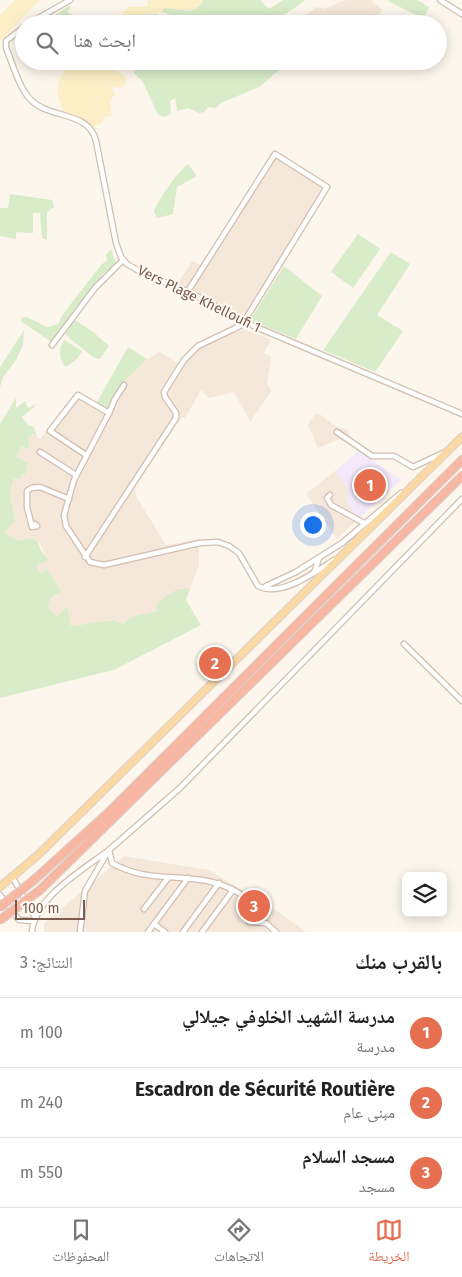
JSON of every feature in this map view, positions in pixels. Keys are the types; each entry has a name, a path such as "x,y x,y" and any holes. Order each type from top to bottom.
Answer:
{"highway":[{"path":"0,907 34,880 134,787 462,460"},
{"path":"0,920 40,890 462,476"}],"main road":[{"path":"0,887 13,878 462,437"}],"street":[{"path":"44,15 70,0"},
{"path":"440,0 462,14"},
{"name":"Vers Plage Khelloufi 1","path":"15,34 6,42 6,48 15,68"},
{"name":"Vers Plage Khelloufi 1","path":"16,70 25,91 33,102 81,121 92,131 96,141 114,238 124,260 139,271 188,291 244,322 462,414"},
{"path":"85,556 176,418 176,413 165,397 164,392 184,360 198,346 240,326 244,322 327,187 275,154 188,291"},
{"path":"52,345 95,288 124,260"},
{"path":"124,385 76,475 64,515 66,526 85,556 94,564 104,565 200,543 218,542 235,549 258,586 263,588 288,587 345,554"},
{"path":"86,455 50,431 78,395 109,413"},
{"path":"337,432 372,456 394,456 413,467 448,450"},
{"path":"40,452 76,475"},
{"path":"263,588 296,572 346,540 422,476"},
{"path":"35,524 37,526 32,527 27,507 27,491 31,488 40,487 69,499"},
{"path":"330,495 327,498 331,504 364,523"},
{"path":"32,932 35,919 50,895 109,850 180,788 462,499"},
{"path":"314,573 319,558"},
{"path":"404,644 462,701"},
{"path":"109,850 112,863 121,868 156,877 207,879 219,883 246,898 248,922 266,923 276,932"},
{"path":"80,932 85,891 109,850"},
{"path":"13,878 35,919"},
{"path":"144,909 168,878"},
{"path":"148,932 188,878"},
{"path":"183,932 219,883"},
{"path":"202,932 233,890"},
{"path":"0,896 19,920 35,919"},
{"path":"154,924 165,932"}],"shaded area":[{"path":"345,0 371,0 382,10 380,15 305,15 317,7 324,9"},
{"path":"275,154 329,186 245,320 178,283 192,261 200,265"},
{"path":"244,329 271,340 264,353 271,357 267,384 271,390 250,422 234,392 209,398 201,390 185,418 182,417 135,487 136,496 166,545 199,539 199,565 190,589 180,588 157,611 130,617 123,624 113,620 71,626 67,607 56,617 48,607 50,599 57,595 46,569 41,573 36,566 48,560 38,540 28,538 19,541 5,533 15,520 10,494 14,478 22,474 25,475 28,463 17,457 21,445 32,434 40,439 74,394 80,393 108,408 124,382 147,359 160,352 179,364 188,351 200,342 204,347 224,336"},
{"path":"315,414 321,415 335,426 348,430 349,437 346,443 340,439 318,448 308,425"},
{"path":"359,451 401,480 360,517 351,511 347,501 349,490 335,471"},
{"path":"335,471 349,490 347,501 351,511 360,517 337,539 306,494"},
{"path":"124,856 209,870 277,911 306,932 44,932 44,923"}],"green space":[{"path":"203,0 260,0 269,9 283,0 305,0 283,15 171,15 162,12 164,8 191,10 196,9"},
{"path":"417,0 429,7 426,15 416,15 388,1"},
{"path":"68,6 71,7 67,12 73,15 56,15"},
{"path":"136,70 279,70 259,87 221,103 216,108 208,107 204,112 199,113 188,108 177,111 175,98 170,101 171,113 165,117 158,115 143,82 134,73"},
{"path":"188,164 197,176 177,187 173,214 157,218 154,211 160,199"},
{"path":"10,194 52,200 54,207 47,213 47,240 42,238 40,213 33,213 33,233 16,232 16,239 0,236 0,208 8,208"},
{"path":"358,234 380,249 353,288 331,272"},
{"path":"111,249 116,264 103,274 51,342 21,321 22,318 27,317 47,327 58,324 63,314 102,264 107,261 106,255"},
{"path":"391,252 410,264 377,315 403,331 375,372 323,350"},
{"path":"284,266 322,296 296,339 250,320"},
{"path":"74,319 109,346 100,359 94,358 66,335"},
{"path":"24,330 23,345 16,360 3,377 0,387 0,367"},
{"path":"64,340 82,351 78,358 66,367 60,354"},
{"path":"128,347 147,359 124,382 108,409 97,402"},
{"path":"15,399 16,408 25,401 28,408 37,404 22,417 28,425 34,427 37,437 33,434 28,438 29,449 21,446 17,457 28,463 25,475 22,474 20,479 14,478 10,494 15,520 5,533 19,541 28,538 37,540 48,560 36,566 41,573 47,569 61,591 50,599 48,607 56,617 67,607 71,626 114,620 123,624 130,617 157,611 156,605 167,595 185,588 190,589 186,600 201,625 114,670 0,698 0,424"}],"sand":[{"path":"15,0 40,0 25,15 15,15 15,26 0,41 0,15"},
{"path":"148,0 203,0 196,9 191,10 164,8 160,13 123,15 124,11 130,7 147,7"},
{"path":"65,70 117,70 126,78 126,84 122,88 111,87 115,94 110,101 112,116 104,117 101,124 93,127 89,122 64,112 58,97 58,85"}],"place":[{"name":"مدرسة الشهيد الخلوفي جيلالي","path":"370,485"},
{"name":"Escadron de Sécurité Routière","path":"215,663"},
{"name":"مسجد السلام","path":"254,906"}]}
